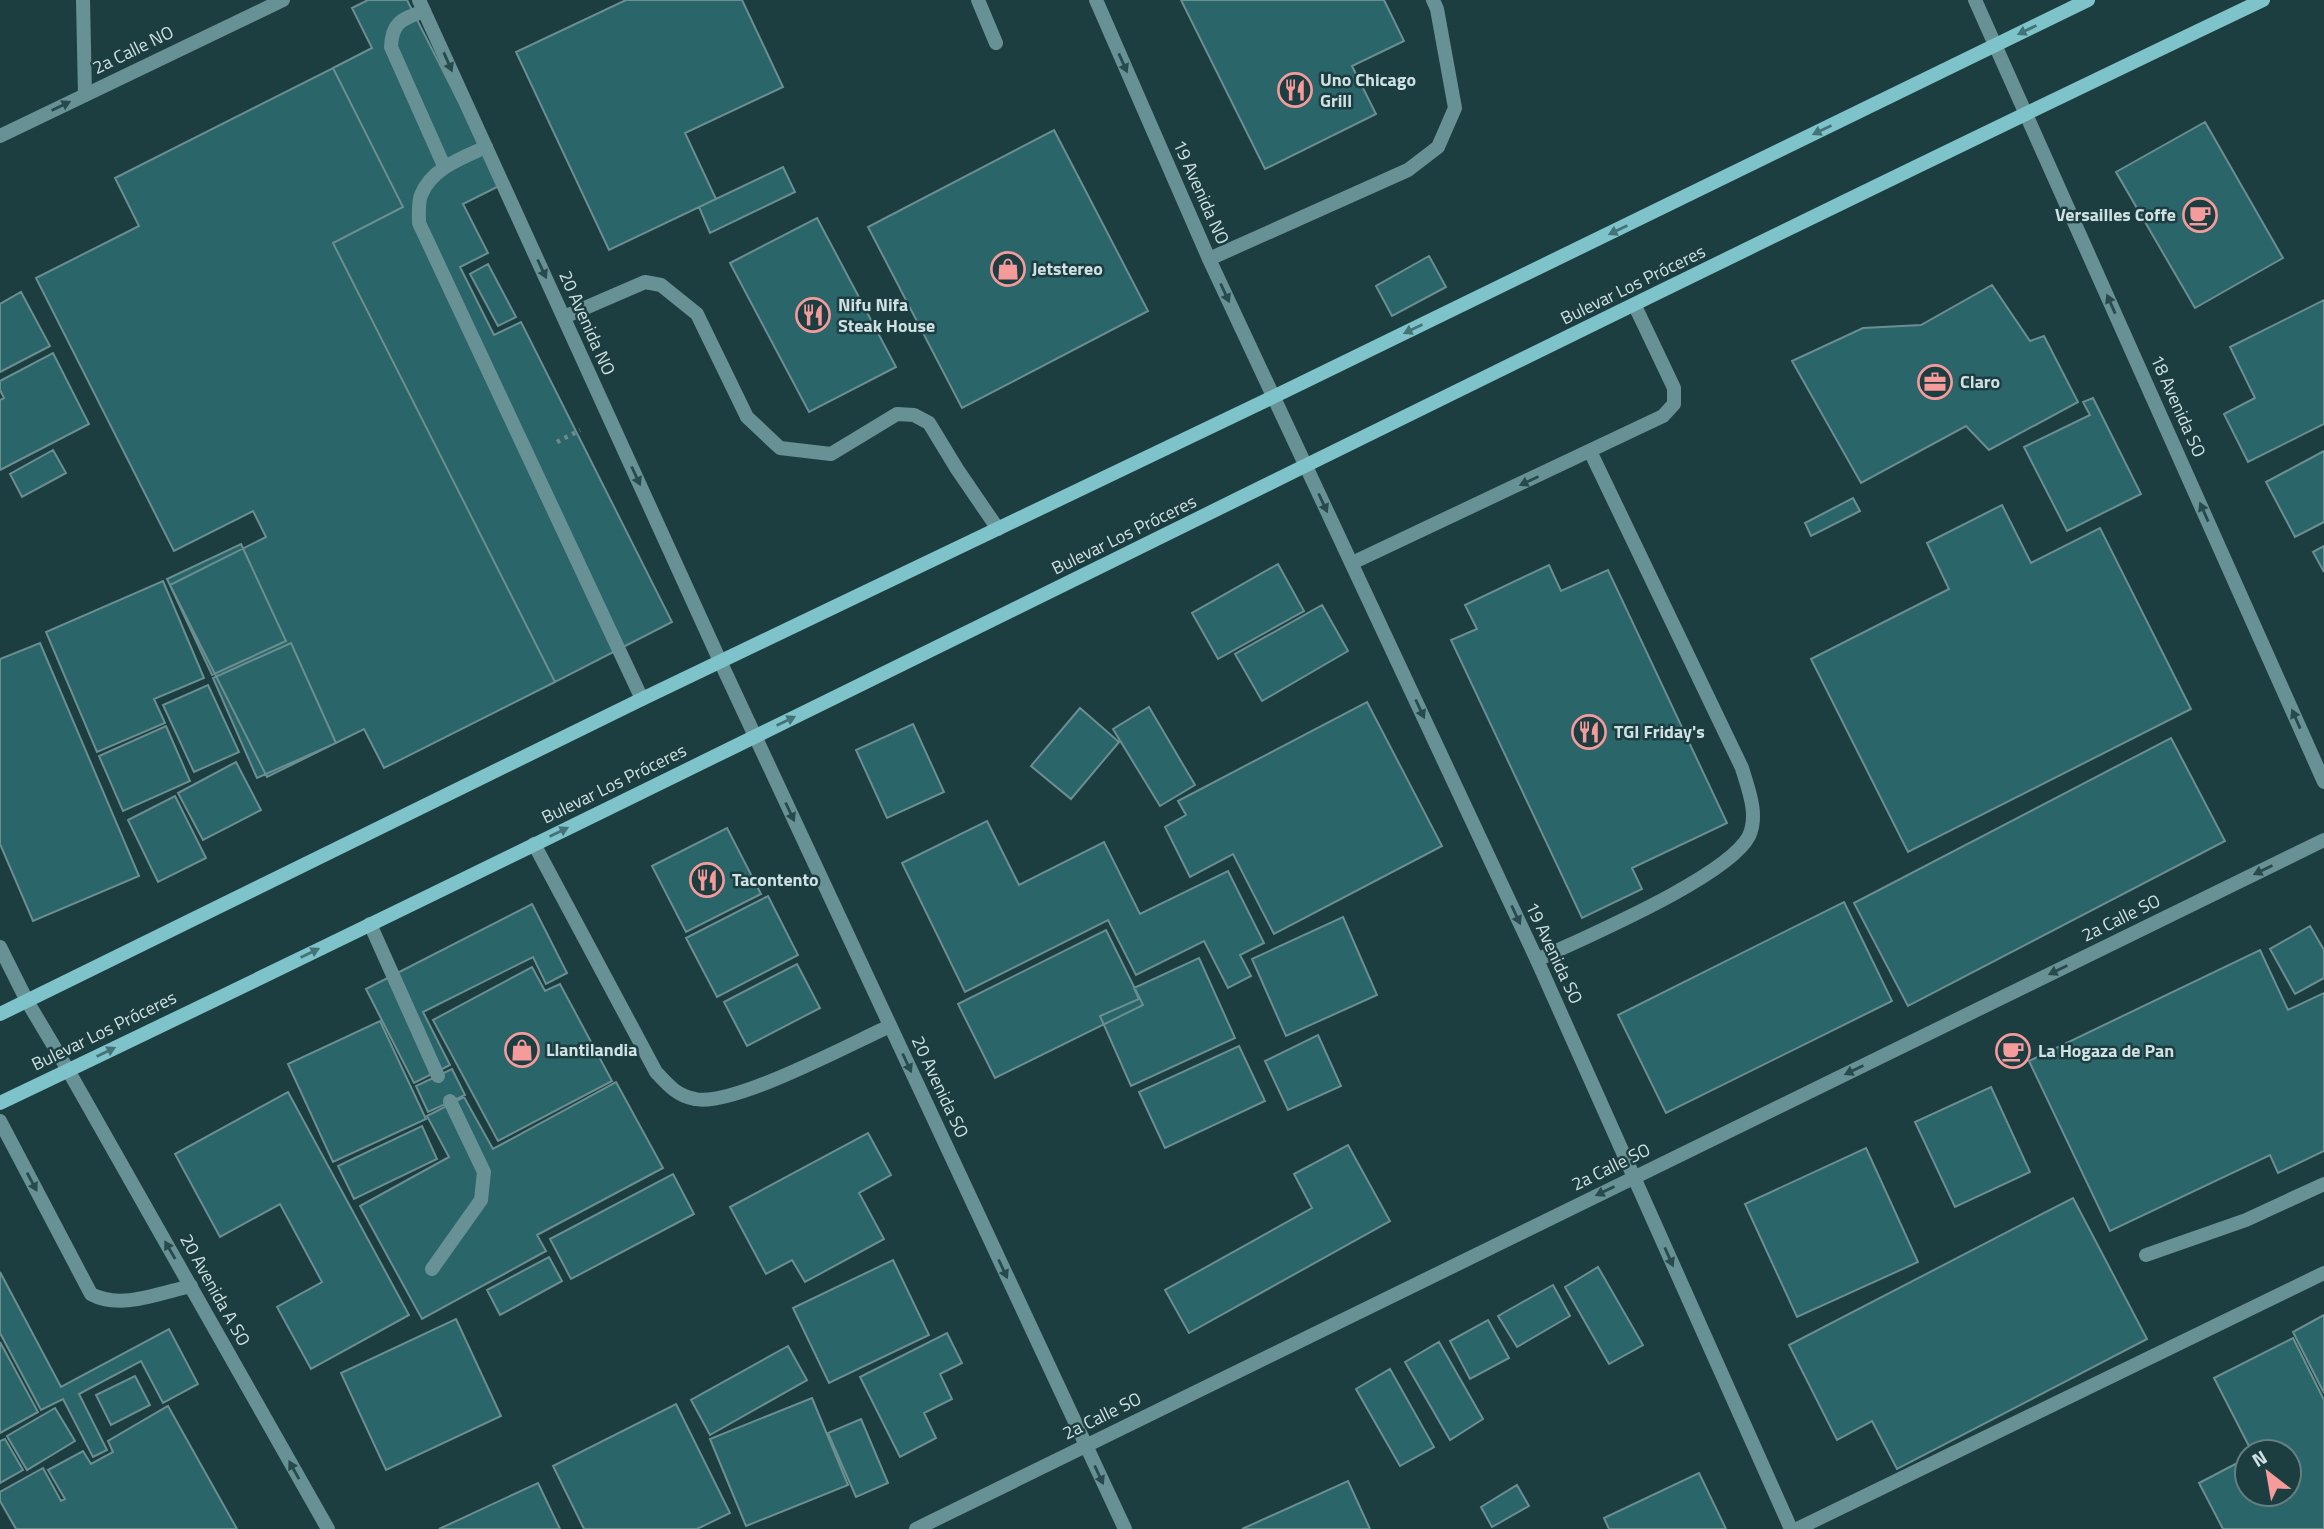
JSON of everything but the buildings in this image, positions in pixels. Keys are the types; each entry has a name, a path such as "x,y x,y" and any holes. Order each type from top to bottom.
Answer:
{"street":[{"path":"83,0 85,95"},
{"name":"2a Calle NO","path":"0,136 283,0"},
{"path":"978,0 996,43"},
{"name":"19 Avenida NO","path":"1096,0 1209,259 1273,397"},
{"path":"1209,259 1408,170 1438,147 1455,108 1437,9 1433,0"},
{"name":"18 Avenida SO","path":"1975,0 2324,782"},
{"path":"0,1014 720,661 1273,397 2088,0"},
{"name":"Bulevar Los Próceres","path":"0,1103 2026,113 2263,0"},
{"path":"422,5 401,20 392,34 391,47 444,166"},
{"name":"20 Avenida NO","path":"422,5 720,661"},
{"path":"486,147 444,166 430,181 421,196 419,223 642,699"},
{"path":"564,317 645,282 661,285 697,314 747,417 780,447 831,454 897,414 915,415 929,423 957,470 998,529"},
{"path":"1352,564 1663,416 1674,404 1674,388 1635,306"},
{"name":"19 Avenida SO","path":"1273,397 1537,960 1791,1529"},
{"path":"1537,960 1687,887 1729,859 1749,835 1754,809 1742,768 1590,451"},
{"name":"20 Avenida SO","path":"720,661 1125,1529"},
{"name":"2a Calle SO","path":"916,1529 2324,840"},
{"path":"534,844 656,1072 672,1090 696,1100 727,1096 764,1084 890,1026"},
{"path":"370,923 438,1076"},
{"name":"20 Avenida A SO","path":"0,947 27,1001 328,1529"},
{"path":"432,1269 481,1200 484,1172 450,1101"},
{"path":"0,1121 91,1294 104,1301 131,1300 191,1286"},
{"path":"2146,1255 2246,1220 2324,1184"},
{"path":"1797,1529 2324,1273"}],"path":[{"path":"527,456 608,416"}],"place":[{"name":"Uno Chicago Grill","path":"1295,90"},
{"name":"Versailles Coffe","path":"2200,215"},
{"name":"Jetstereo","path":"1008,269"},
{"name":"Nifu Nifa Steak House","path":"813,315"},
{"name":"Claro","path":"1935,382"},
{"name":"TGI Friday's","path":"1589,732"},
{"name":"Tacontento","path":"707,880"},
{"name":"Llantilandia","path":"522,1050"},
{"name":"La Hogaza de Pan","path":"2013,1051"}]}
